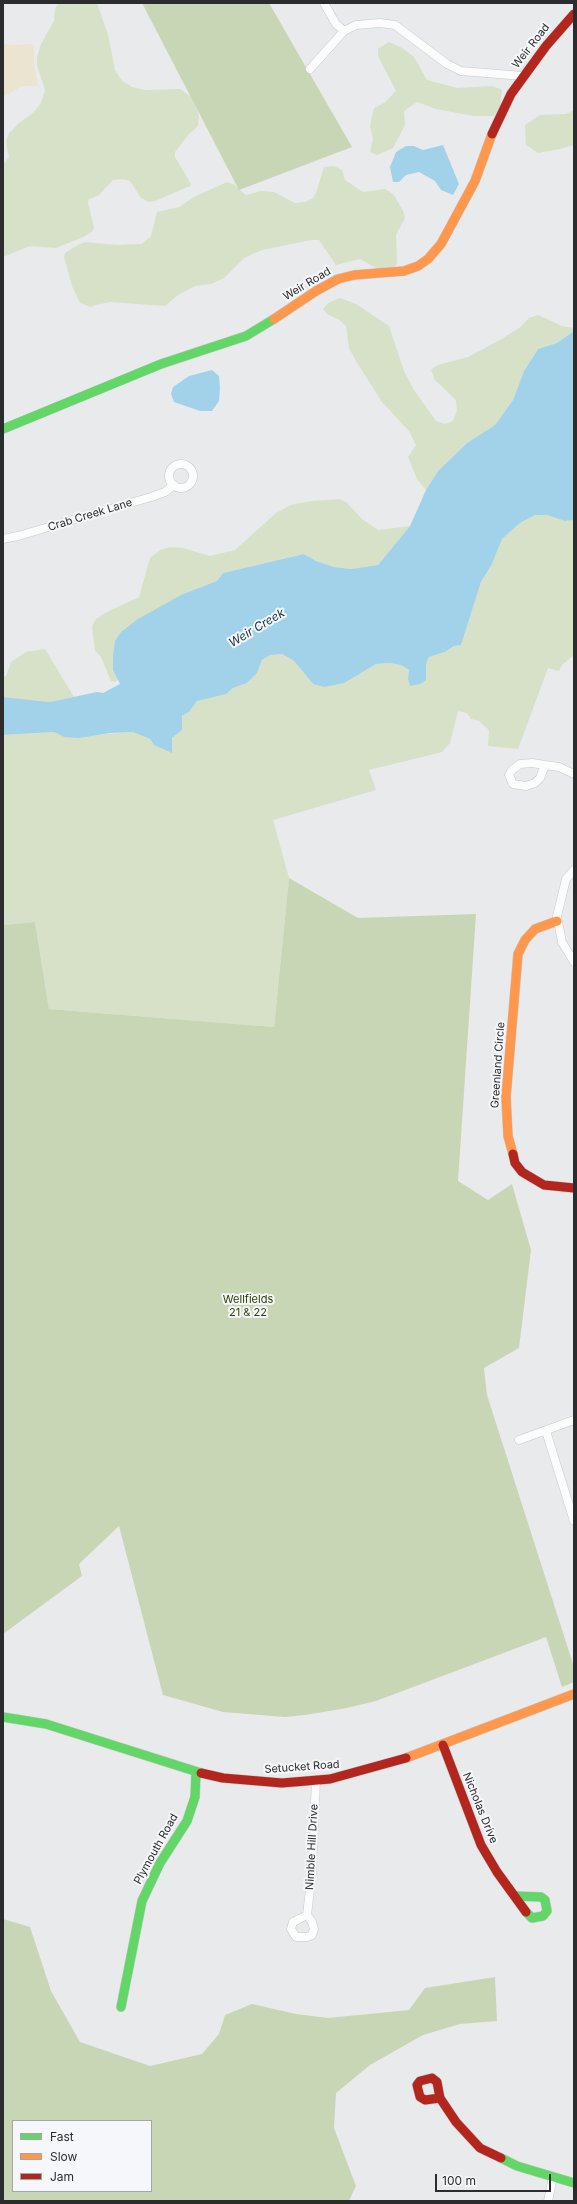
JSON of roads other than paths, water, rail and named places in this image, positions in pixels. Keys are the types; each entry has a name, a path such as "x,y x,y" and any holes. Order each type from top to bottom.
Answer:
{"street":[{"path":"324,3 336,24 344,31"},
{"name":"Weir Road","path":"3,429 155,366 246,336 269,323 316,291 338,279 354,275 404,271 418,266 428,259 441,244 457,216 482,165 496,124 511,94 546,46 574,14"},
{"path":"310,69 344,31 368,23 395,25 455,69 468,73 515,74 523,76"},
{"name":"Crab Creek Lane","path":"3,539 18,536 151,497 165,492 174,485"},
{"path":"545,765 559,767 574,774"},
{"path":"574,870 566,879 558,907 557,921 562,942 574,962"},
{"name":"Greenland Circle","path":"557,921 535,929 525,940 518,954 506,1097 508,1136 515,1163 522,1172 533,1180 544,1185 574,1188"},
{"path":"519,1440 574,1420"},
{"path":"546,1431 574,1521"},
{"name":"Setucket Road","path":"3,1717 46,1724 196,1772 223,1778 282,1783 316,1780 378,1768 443,1745 574,1694"},
{"name":"Nicholas Drive","path":"443,1745 481,1845 497,1872 516,1896"},
{"name":"Plymouth Road","path":"121,2007 142,1901 160,1863 186,1821 194,1797 196,1772"},
{"name":"Nimble Hill Drive","path":"307,1915 312,1872 316,1780"},
{"path":"440,2098 464,2133 480,2148 517,2166 574,2183"},
{"path":"548,2201 554,2177"}],"water":[{"path":"443,145 459,184 453,195 441,190 435,181 419,172 406,175 399,182 393,182 390,167 396,152 406,146 414,146 423,150"},
{"name":"Weir Creek","path":"574,331 574,520 565,521 547,515 535,515 520,523 502,539 492,564 481,582 461,645 454,646 445,652 429,657 426,664 426,680 420,684 410,686 408,679 409,670 401,665 390,663 376,664 344,683 324,687 313,684 294,661 282,654 270,655 262,660 257,673 247,683 233,688 226,694 197,701 189,712 182,716 182,730 172,738 172,753 154,745 150,739 133,732 110,733 79,738 64,737 54,732 3,735 3,697 50,702 97,692 103,693 120,684 113,670 113,656 115,641 121,632 138,619 183,594 217,581 223,573 304,554 316,561 334,567 351,569 378,565 410,526 426,490 438,471 467,443 495,425 513,400 524,371 538,349 557,343"},
{"path":"212,370 219,376 220,388 219,401 212,411 200,411 174,402 171,394 173,387 189,376"}],"park label":[{"name":"Wellfields 21 & 22","path":"248,1306"}]}
